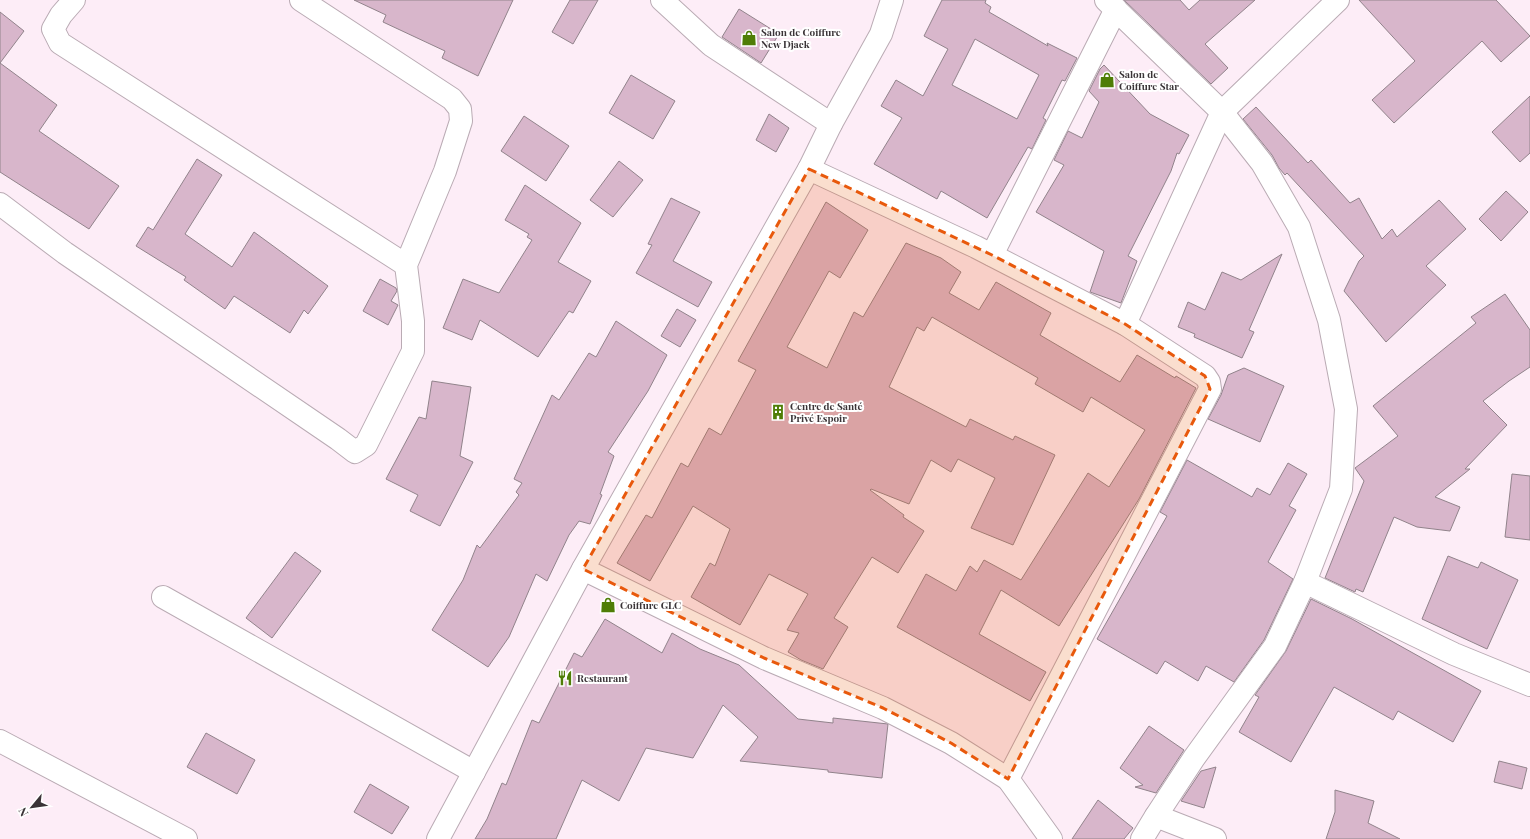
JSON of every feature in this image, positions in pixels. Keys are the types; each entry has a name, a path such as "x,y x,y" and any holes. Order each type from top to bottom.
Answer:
{"street":[{"path":"74,0 61,15 53,28 60,43 406,265"},
{"path":"0,204 65,254 355,452 366,445 413,351 414,321 406,265 445,171 461,121 460,109 452,99 301,0"},
{"path":"662,0 711,45 832,124"},
{"path":"438,839 583,569 809,169 881,34 892,0"},
{"path":"1125,324 1222,112 1338,0"},
{"path":"992,255 1111,5 1222,112 1262,163 1298,227 1329,320 1346,409 1341,489 1305,582 1275,646 1194,758 1142,839"},
{"path":"809,169 992,255 1125,324 1205,376 1209,382 1210,389 1008,779"},
{"path":"583,569 764,658 883,708 951,743 1008,779 1051,839"},
{"path":"1305,582 1454,654 1530,685"},
{"path":"163,597 474,772"},
{"path":"0,740 186,839"},
{"path":"1156,816 1215,839"}],"highlighted area":[{"path":"809,169 992,255 1125,324 1205,376 1210,389 1008,779 951,743 883,708 764,658 583,569"}],"building":[{"path":"354,0 513,0 478,76 442,58 445,51 383,22 386,15"},
{"path":"570,0 598,0 573,44 552,32"},
{"path":"942,0 986,0 985,3 991,7 989,12 1048,46 1047,43 1077,58 1065,81 1062,80 1043,118 1046,120 1032,149 1028,147 987,218 941,191 937,199 874,164 902,118 881,106 896,80 923,96 948,49 924,36","holes":["975,39 1039,75 1017,119 952,85"]},
{"path":"1124,0 1180,0 1189,10 1200,0 1255,0 1205,44 1228,68 1211,84"},
{"path":"1359,0 1496,0 1530,36 1501,62 1482,41 1394,123 1372,100 1415,61"},
{"path":"739,9 779,34 761,63 722,37"},
{"path":"0,12 24,31 0,63"},
{"path":"0,63 57,105 39,131 119,186 89,229 0,172"},
{"path":"1104,65 1150,114 1189,135 1179,154 1177,153 1171,171 1128,256 1137,261 1121,303 1090,292 1104,251 1036,212 1064,165 1054,160 1068,131 1082,138 1099,102 1089,91 1100,69"},
{"path":"631,75 675,101 653,139 609,113"},
{"path":"1530,96 1530,153 1520,162 1492,132"},
{"path":"1256,107 1308,163 1311,160 1350,203 1359,198 1382,239 1392,229 1397,237 1439,200 1466,229 1426,266 1446,285 1386,342 1344,291 1359,261 1364,256 1287,173 1285,175 1279,168 1272,155 1243,119"},
{"path":"769,114 789,128 776,152 756,140"},
{"path":"524,116 569,146 546,181 501,151"},
{"path":"197,159 222,175 185,234 232,267 254,232 328,286 308,314 304,310 290,333 234,296 225,309 184,280 186,277 136,246 148,227 153,230"},
{"path":"619,161 643,180 613,217 590,200"},
{"path":"525,185 581,223 558,262 591,281 573,313 569,311 538,357 480,320 472,340 443,328 463,279 499,293 532,240 527,237 529,234 505,220"},
{"path":"1506,191 1528,212 1501,241 1479,219"},
{"path":"671,198 700,212 673,261 712,282 698,307 636,273 652,245 648,244"},
{"path":"826,202 868,230 840,278 829,271 787,347 827,368 854,312 863,317 906,243 941,258 961,272 949,293 979,310 996,282 1051,313 1040,335 1120,382 1137,355 1175,378 1176,376 1196,388 1139,499 1059,626 1001,590 979,634 1046,672 1030,701 897,627 926,574 956,591 970,566 977,572 984,560 1021,580 1088,473 1109,487 1145,430 1091,397 1083,412 1035,384 1038,378 932,317 924,331 917,327 889,387 966,427 970,419 1013,440 1015,436 1055,455 1013,545 971,528 995,478 958,459 951,472 931,460 909,504 871,489 870,490 904,515 903,517 924,531 898,573 872,557 834,618 848,627 823,669 801,660 788,652 799,633 787,630 808,594 769,574 740,625 691,597 710,563 715,566 730,529 693,506 650,581 617,563 646,515 652,518 681,463 688,467 709,428 721,435 756,370 738,361"},
{"path":"1282,254 1249,330 1254,332 1242,358 1194,337 1195,334 1178,327 1188,302 1205,310 1222,272 1241,280"},
{"path":"380,279 396,288 397,291 391,301 398,305 388,325 363,311"},
{"path":"1505,294 1530,330 1530,367 1483,401 1507,425 1465,469 1470,469 1435,497 1460,507 1450,531 1417,527 1394,517 1363,592 1356,589 1355,592 1325,578 1364,481 1355,468 1398,436 1373,406 1476,323 1471,317"},
{"path":"677,309 696,320 680,347 661,336"},
{"path":"616,321 667,355 648,391 608,452 614,456 600,494 602,495 590,524 579,521 569,535 547,581 536,574 509,637 488,667 432,630 463,580 477,545 480,548 519,495 516,492 522,483 514,479 552,395 559,400 589,353 596,357"},
{"path":"1244,368 1284,386 1260,442 1208,419 1221,395 1228,375"},
{"path":"432,381 471,387 460,456 473,462 440,526 410,511 418,495 386,479 419,417 426,419"},
{"path":"1187,460 1252,497 1257,488 1270,495 1288,463 1307,474 1289,506 1296,510 1268,562 1293,579 1264,640 1234,682 1206,666 1198,681 1165,661 1157,674 1097,639 1167,516 1160,512"},
{"path":"1512,474 1530,476 1530,540 1505,537"},
{"path":"295,552 321,571 272,638 246,618"},
{"path":"1448,556 1478,568 1481,562 1518,580 1487,649 1422,619"},
{"path":"1311,599 1352,619 1481,691 1453,742 1398,711 1393,720 1334,687 1291,762 1239,732 1259,697 1255,695 1286,651"},
{"path":"605,619 662,653 672,633 700,649 739,665 798,719 833,723 833,718 888,724 882,778 828,772 828,770 740,761 758,737 723,705 693,758 646,748 619,801 582,780 556,839 475,839 487,819 502,783 506,785 532,720 539,723 574,653 582,657"},
{"path":"1149,726 1184,750 1156,793 1135,787 1143,785 1120,768"},
{"path":"206,733 255,760 237,794 187,767"},
{"path":"1499,761 1527,768 1522,789 1494,782"},
{"path":"1216,767 1204,808 1181,801 1201,771"},
{"path":"370,784 409,807 392,834 354,812"},
{"path":"1335,790 1374,801 1368,823 1400,839 1326,839 1335,812"},
{"path":"1098,800 1133,828 1124,839 1072,839"}],"place":[{"name":"Salon de Coiffure New Djack","path":"749,38"},
{"name":"Salon de Coiffure Star","path":"1107,80"},
{"name":"Centre de Santé Privé Espoir","path":"778,412"},
{"name":"Coiffure GLC","path":"608,605"},
{"name":"Restaurant","path":"565,678"}]}
